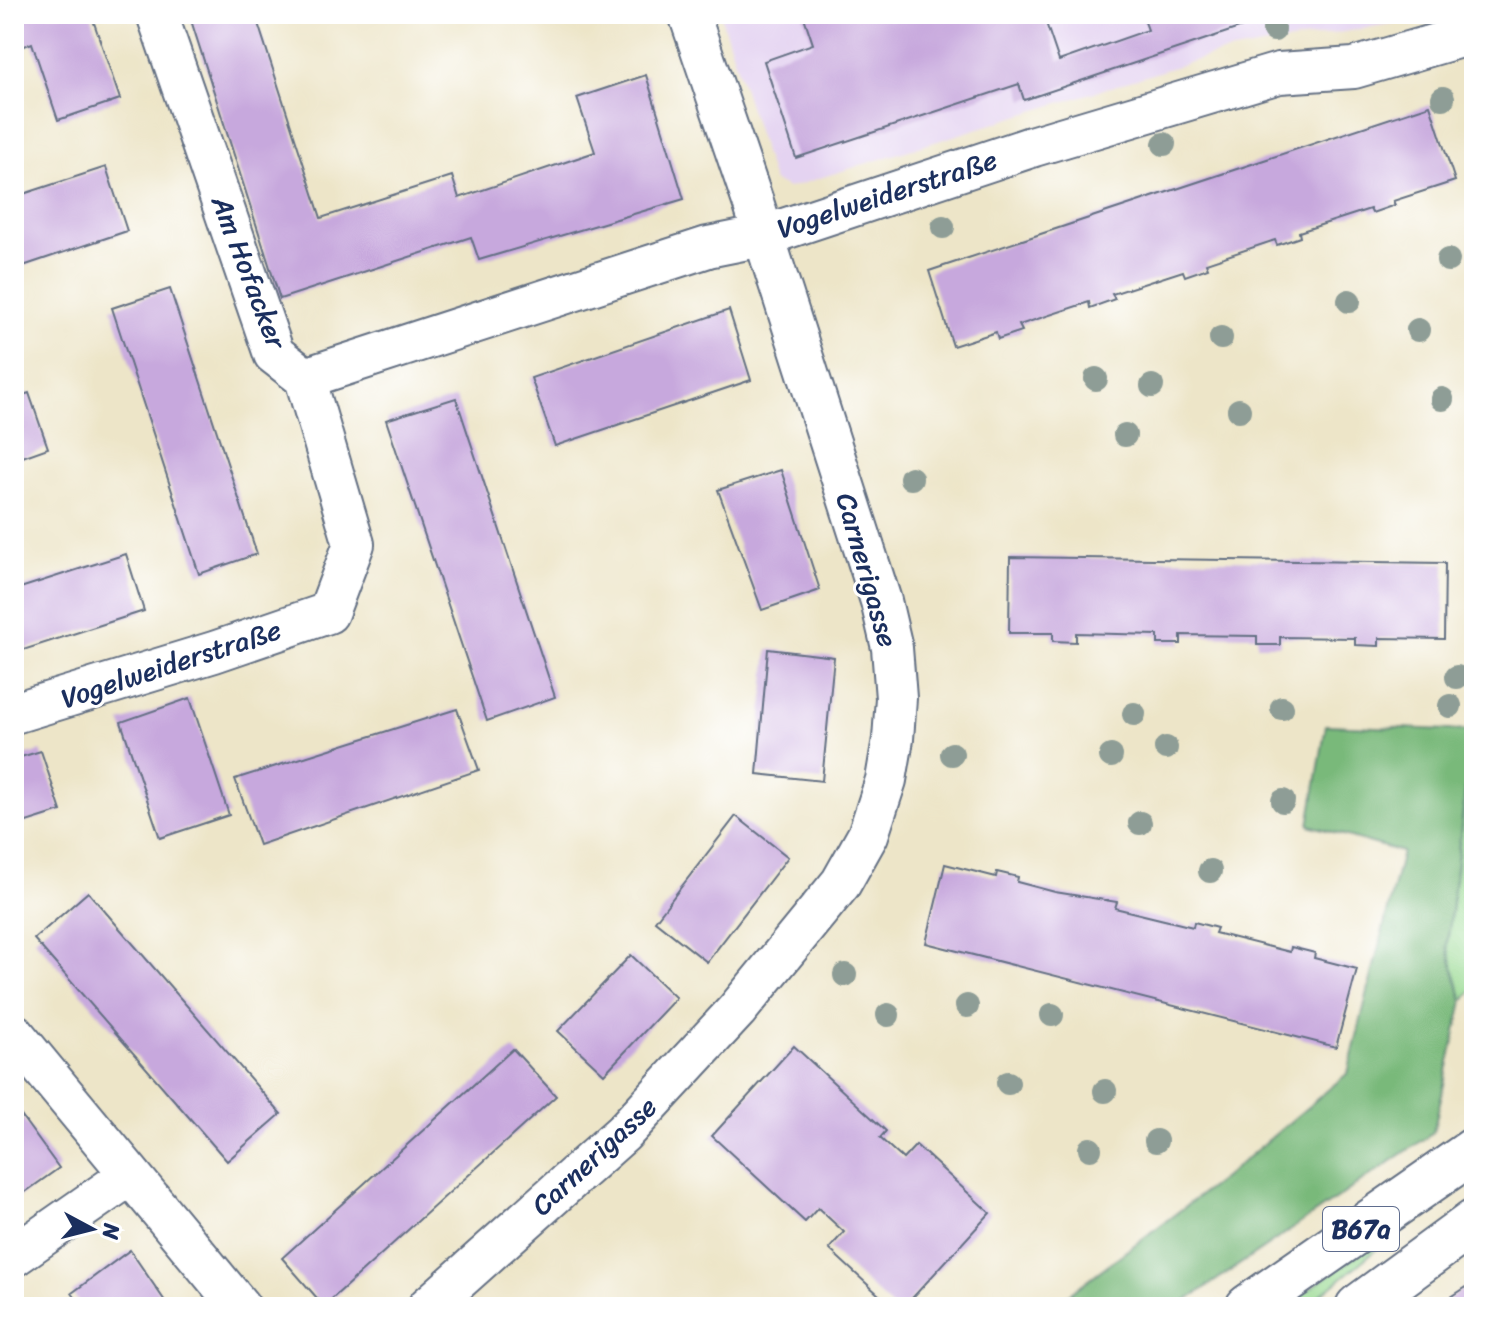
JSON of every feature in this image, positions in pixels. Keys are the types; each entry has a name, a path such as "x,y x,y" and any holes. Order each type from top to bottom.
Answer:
{"main road":[{"name":"B67a","path":"1248,1307 1474,1150"},
{"name":"B67a","path":"1358,1307 1474,1222"}],"street":[{"name":"Am Hofacker","path":"157,14 274,354 305,378 354,544 328,613"},
{"name":"Carnerigasse","path":"428,1307 623,1133 737,1010 841,883 868,835 886,780 896,698 892,648 881,601 689,14"},
{"name":"Vogelweiderstraße","path":"305,378 708,247 763,236 1034,146 1279,73 1354,68 1474,33"},
{"name":"Vogelweiderstraße","path":"14,713 328,613"},
{"path":"14,1034 240,1307"},
{"path":"14,1256 130,1175"}],"shaded area":[{"path":"720,14 1431,14 1413,20 1216,54 788,188 773,181"}],"green space":[{"path":"1326,725 1472,731 1447,946 1463,1001 1433,1133 1177,1307 1052,1307 1227,1175 1348,1073 1402,852 1309,825"},
{"path":"1474,726 1474,988 1463,1001 1447,946"},
{"path":"1474,1172 1474,1179 1383,1244 1306,1307 1284,1307"}],"building":[{"path":"14,14 91,14 120,99 58,120 32,43 14,50"},
{"path":"189,14 255,14 321,218 452,176 459,198 595,152 577,98 646,75 684,199 479,260 471,237 280,299"},
{"path":"803,14 887,14 889,20 907,14 1043,14 1059,61 1148,30 1142,14 1278,15 1024,100 1019,84 796,158 764,61 813,44"},
{"path":"1430,105 1455,181 1393,201 1395,205 1372,213 1370,209 1299,232 1300,237 1277,245 1275,240 1206,263 1208,268 1185,276 1183,271 1112,294 1115,299 1090,308 1089,302 1019,325 1022,331 998,339 996,332 953,346 929,271"},
{"path":"106,167 127,231 14,269 14,197"},
{"path":"170,289 257,554 199,574 112,308"},
{"path":"729,310 751,380 555,446 531,378"},
{"path":"29,393 48,448 14,460 14,398"},
{"path":"456,398 555,697 487,721 386,420"},
{"path":"781,470 820,590 762,610 718,490"},
{"path":"126,554 144,611 14,653 14,590"},
{"path":"1010,557 1445,563 1444,639 1379,638 1379,646 1355,645 1355,638 1280,637 1280,645 1257,645 1257,636 1181,635 1181,644 1158,644 1158,635 1076,633 1076,642 1053,641 1053,633 1009,633"},
{"path":"768,649 834,657 822,781 757,774"},
{"path":"190,698 229,815 160,838 121,722"},
{"path":"457,709 479,770 259,845 235,779"},
{"path":"41,751 61,811 14,826 14,759"},
{"path":"736,816 788,857 707,962 655,921"},
{"path":"945,864 996,877 997,872 1018,877 1017,882 1055,892 1117,902 1115,908 1193,927 1194,922 1217,928 1215,933 1290,952 1291,947 1315,953 1314,958 1357,969 1336,1047 926,943"},
{"path":"88,892 281,1114 227,1161 34,939"},
{"path":"631,955 676,998 604,1074 558,1031"},
{"path":"794,1046 886,1131 880,1138 903,1159 916,1145 990,1213 904,1307 892,1307 829,1249 844,1232 818,1208 805,1222 712,1136"},
{"path":"513,1049 556,1096 324,1306 282,1258"},
{"path":"14,1106 59,1168 14,1200"},
{"path":"130,1250 169,1307 82,1307 72,1293"},
{"path":"1474,1282 1474,1307 1449,1307 1445,1301"}]}
